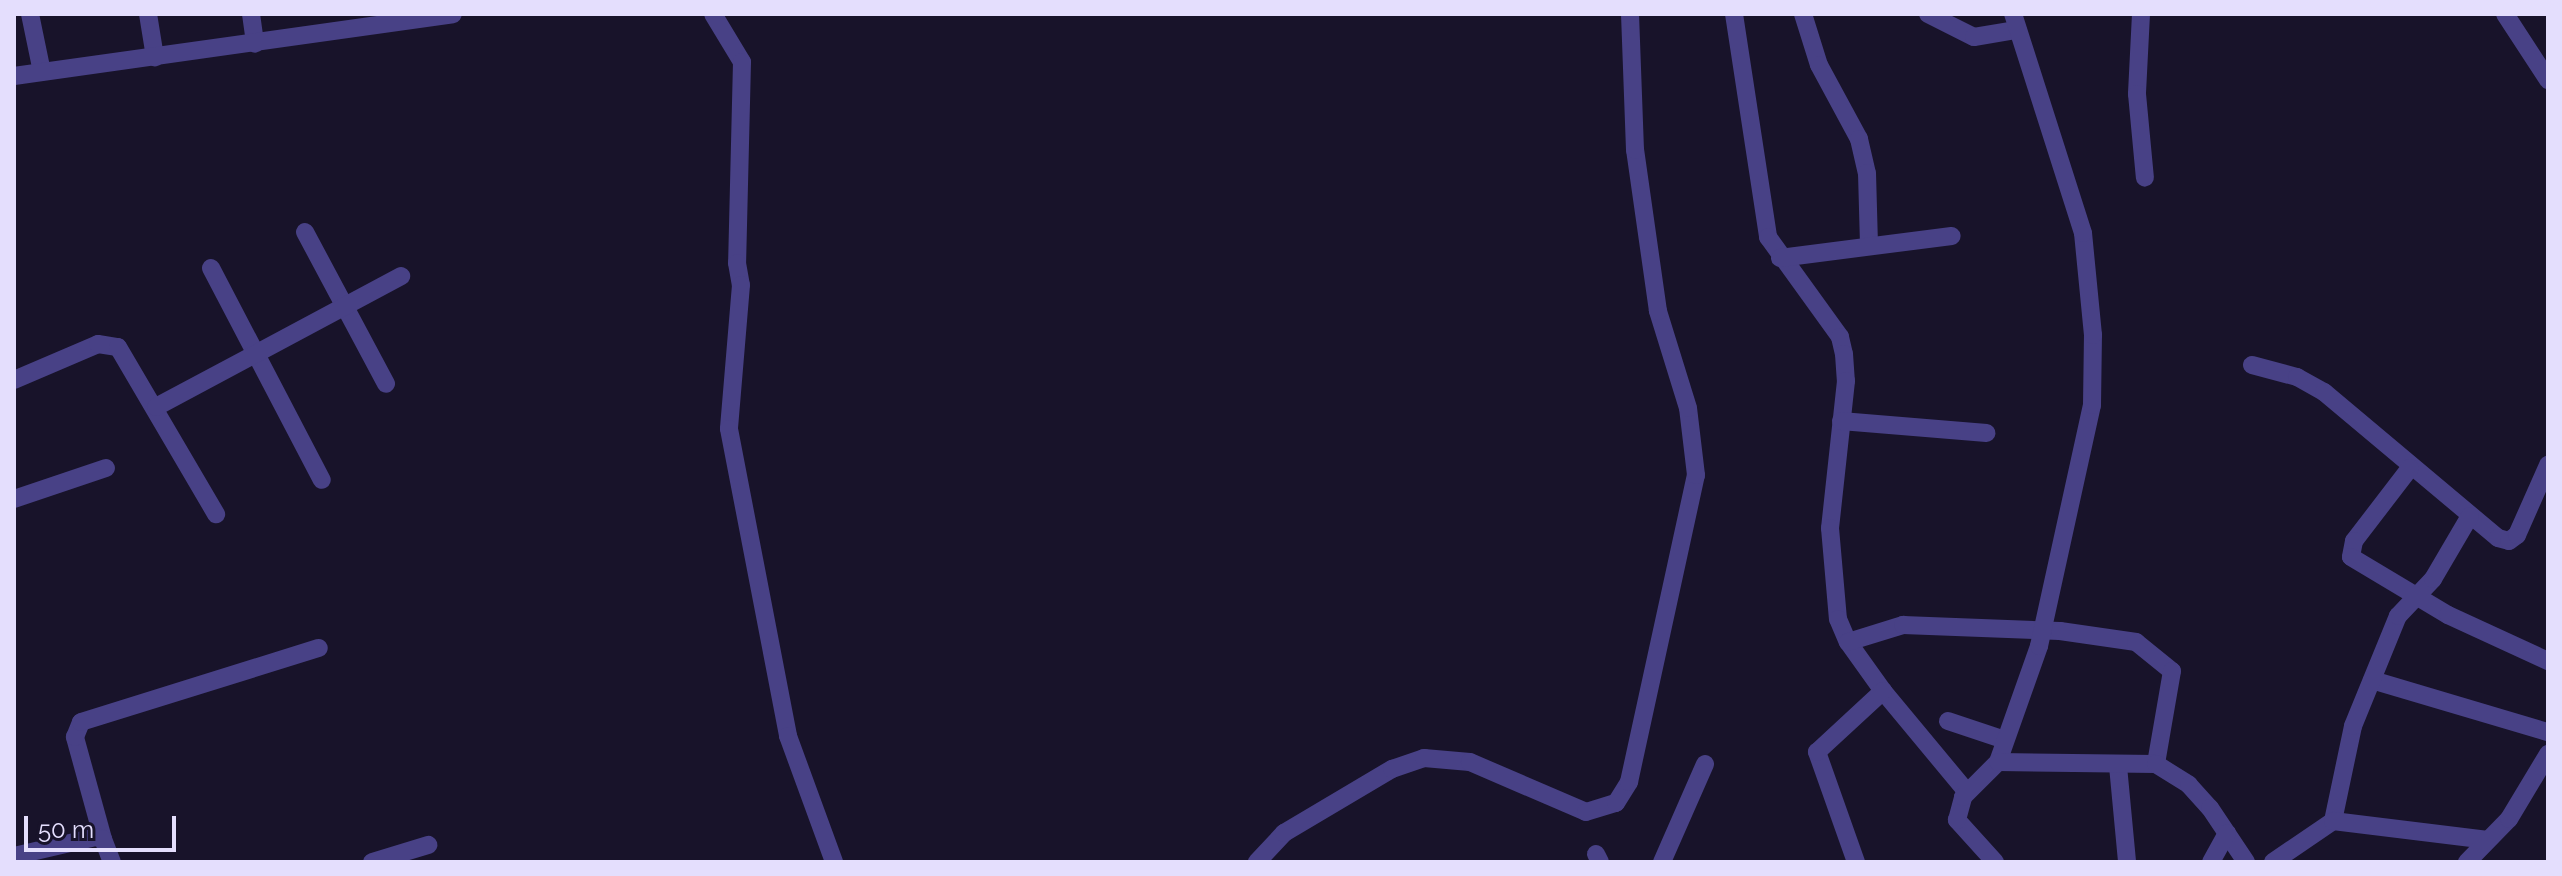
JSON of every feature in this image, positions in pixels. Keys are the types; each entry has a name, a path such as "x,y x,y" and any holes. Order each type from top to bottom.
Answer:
{"street":[{"path":"30,14 42,72"},
{"path":"148,14 155,57"},
{"path":"251,14 255,44"},
{"path":"14,76 255,44 358,20 453,14"},
{"path":"713,14 742,62 737,263 741,285 729,429 788,736 834,862"},
{"path":"1257,862 1284,833 1392,769 1424,758 1470,762 1586,812 1616,803 1629,782 1696,475 1688,408 1658,311 1635,150 1630,14"},
{"path":"1734,14 1762,213 1780,258 1840,337 1846,381 1830,528 1838,619 1848,642 1883,691 1967,792"},
{"path":"1803,14 1819,65 1859,139 1867,173 1869,244"},
{"path":"1928,14 1974,37 2015,22 2083,233 2093,335 2092,405 2043,630 1998,762 1967,792 1957,820 1995,862"},
{"path":"2141,14 2137,94 2145,178"},
{"path":"2505,14 2548,80"},
{"path":"305,232 386,384"},
{"path":"1780,258 1869,244 1952,236"},
{"path":"211,268 322,480"},
{"path":"156,407 401,276"},
{"path":"14,380 34,375 98,344 118,347 156,407 216,514"},
{"path":"2252,365 2297,377 2324,392 2410,468 2498,538 2514,538 2548,465"},
{"path":"1841,421 1987,433"},
{"path":"14,499 106,468"},
{"path":"2410,468 2354,541 2351,557 2416,596 2548,661"},
{"path":"2333,821 2353,726 2398,616 2433,579 2470,516"},
{"path":"1848,642 1903,625 2043,630 2136,642 2172,671 2156,764"},
{"path":"112,862 75,737 81,722 319,648"},
{"path":"2372,680 2548,732"},
{"path":"1856,862 1817,752 1883,691"},
{"path":"1948,721 2005,740"},
{"path":"2467,862 2509,819 2548,754"},
{"path":"1998,762 2118,766 2156,764 2189,785 2246,862"},
{"path":"1662,862 1705,764"},
{"path":"2118,766 2127,862"},
{"path":"2273,862 2333,821 2488,840"},
{"path":"2211,862 2227,833"},
{"path":"14,856 103,839"},
{"path":"372,862 428,845"}]}
